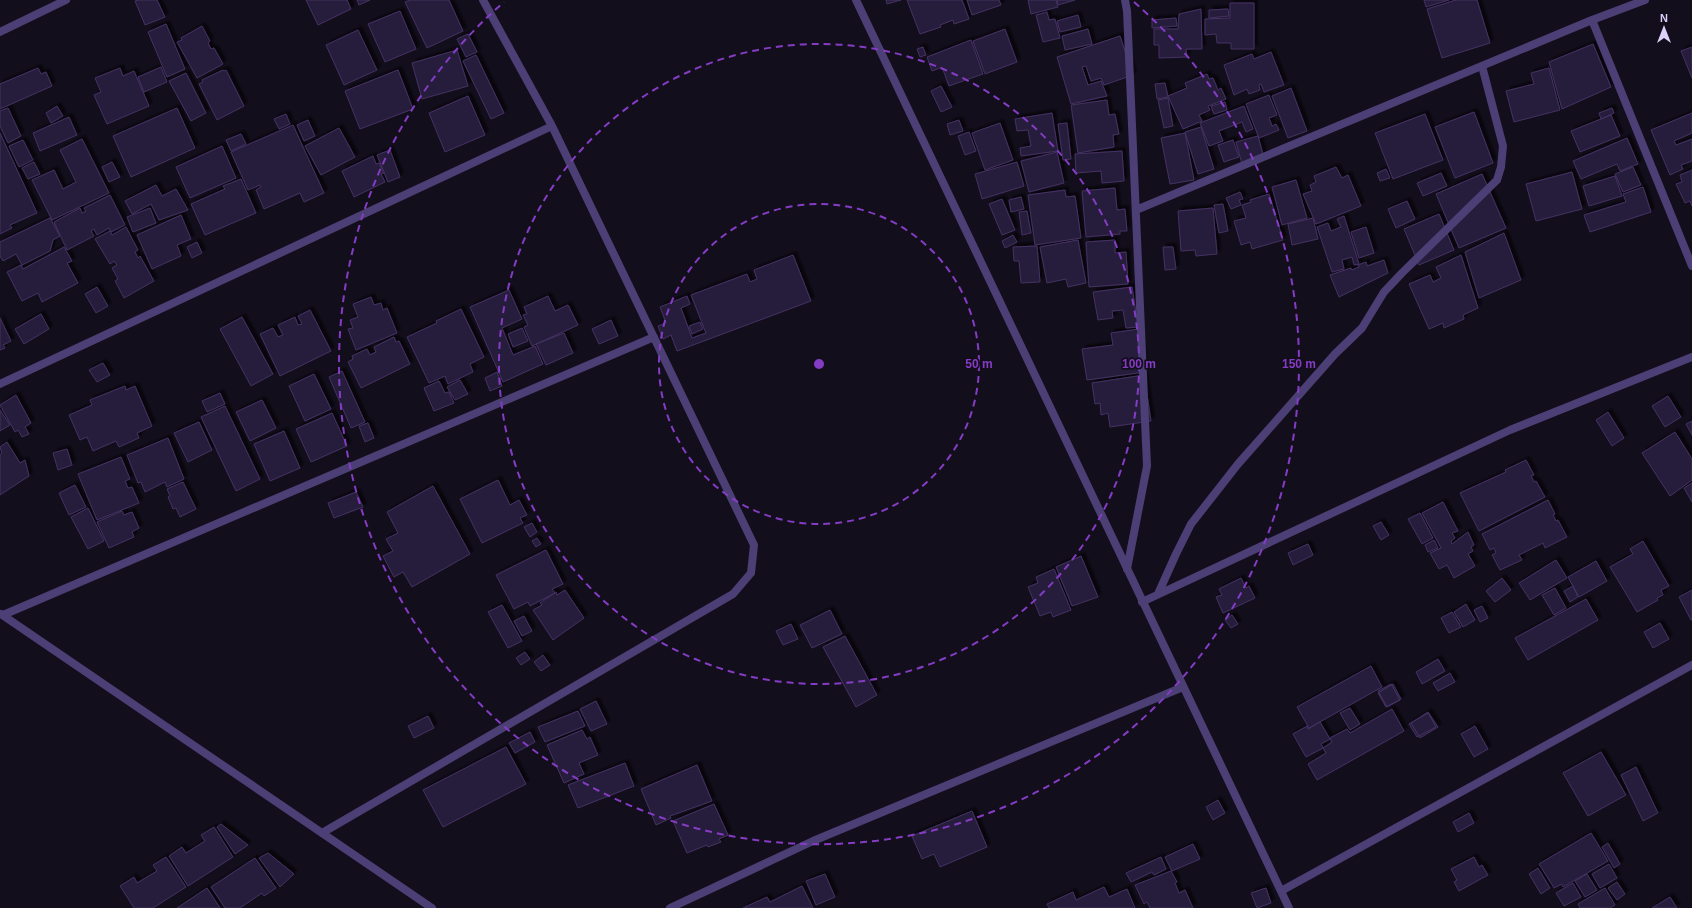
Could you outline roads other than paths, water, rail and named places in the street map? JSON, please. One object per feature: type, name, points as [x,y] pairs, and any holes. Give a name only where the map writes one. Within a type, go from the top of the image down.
[{"type":"street","points":[[0,32],[66,0]]},
{"type":"street","points":[[322,833],[733,594],[751,573],[754,545],[552,126],[483,0]]},
{"type":"street","points":[[856,0],[1126,569],[1289,908]]},
{"type":"street","points":[[1125,0],[1127,11],[1147,466],[1126,569]]},
{"type":"street","points":[[1136,210],[1592,20],[1645,0]]},
{"type":"street","points":[[1592,20],[1692,266]]},
{"type":"street","points":[[1158,594],[1191,524],[1238,464],[1335,354],[1362,328],[1384,292],[1497,180],[1501,167],[1503,146],[1482,66]]},
{"type":"street","points":[[0,384],[552,126]]},
{"type":"street","points":[[1,614],[654,337]]},
{"type":"street","points":[[1142,602],[1510,430],[1692,356]]},
{"type":"street","points":[[1,614],[432,908]]},
{"type":"street","points":[[1281,891],[1692,665]]},
{"type":"street","points":[[670,908],[813,841],[1183,687]]}]
